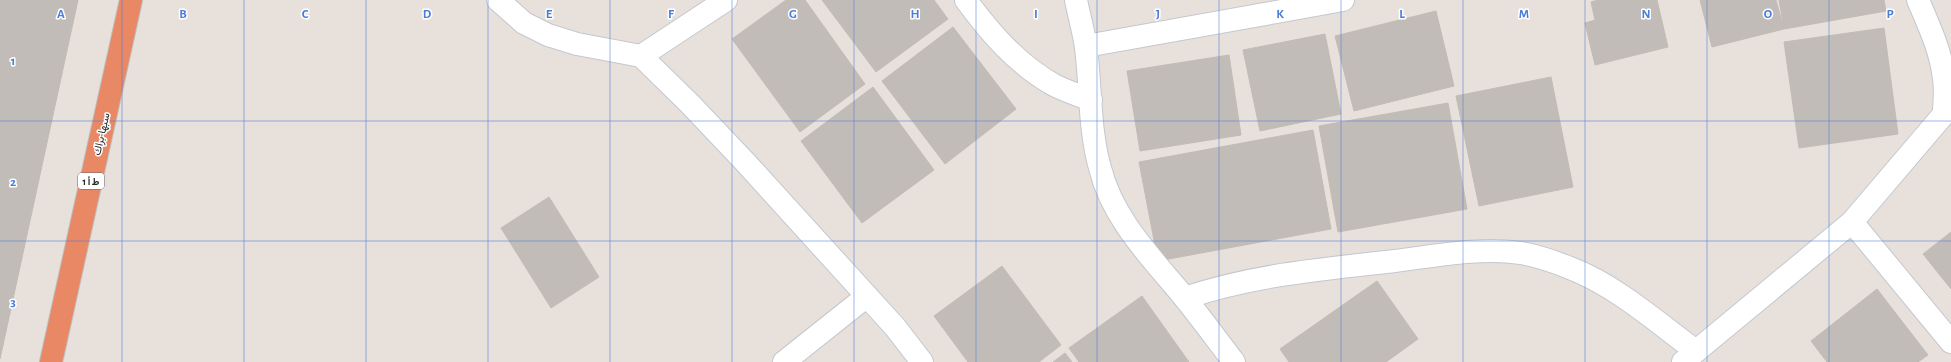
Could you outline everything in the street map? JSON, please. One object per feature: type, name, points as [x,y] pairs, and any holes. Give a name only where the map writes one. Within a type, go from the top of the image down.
[{"type":"highway","name":"سبها-براك","points":[[51,362],[131,0]]},
{"type":"street","points":[[498,0],[524,23],[548,35],[577,44],[641,56],[690,104],[867,296],[895,327],[922,362]]},
{"type":"street","points":[[641,56],[726,0]]},
{"type":"street","points":[[966,0],[992,34],[1022,63],[1055,85],[1091,100]]},
{"type":"street","points":[[1076,0],[1086,46],[1094,142],[1100,168],[1108,192],[1120,216],[1135,238],[1185,298],[1234,362]]},
{"type":"street","points":[[1086,46],[1296,4],[1343,0]]},
{"type":"street","points":[[1185,298],[1212,289],[1249,281],[1322,269],[1465,253],[1492,251],[1522,253],[1571,268],[1598,282],[1624,298],[1690,356],[1852,222],[1948,111],[1943,71],[1933,36],[1918,0]]},
{"type":"street","points":[[1852,222],[1951,342]]},
{"type":"street","points":[[784,362],[867,296]]},
{"type":"building","points":[[0,0],[78,0],[0,359]]},
{"type":"building","points":[[786,0],[805,0],[865,84],[800,132],[732,39]]},
{"type":"building","points":[[822,0],[934,0],[948,19],[876,72]]},
{"type":"building","points":[[1598,0],[1657,0],[1668,47],[1595,65],[1585,23],[1595,20],[1591,2]]},
{"type":"building","points":[[1700,0],[1776,0],[1784,29],[1712,47]]},
{"type":"building","points":[[1779,0],[1884,0],[1886,11],[1784,29]]},
{"type":"building","points":[[1436,11],[1454,86],[1354,111],[1335,36]]},
{"type":"building","points":[[953,27],[1016,109],[945,164],[882,81]]},
{"type":"building","points":[[1884,28],[1898,134],[1799,148],[1784,42]]},
{"type":"building","points":[[1325,34],[1341,114],[1260,131],[1243,50]]},
{"type":"building","points":[[1229,55],[1241,135],[1140,151],[1127,71]]},
{"type":"building","points":[[1551,77],[1573,187],[1479,206],[1456,96]]},
{"type":"building","points":[[873,87],[934,170],[862,223],[801,141]]},
{"type":"building","points":[[1448,103],[1467,209],[1338,232],[1319,126]]},
{"type":"building","points":[[1313,130],[1331,229],[1158,261],[1139,162]]},
{"type":"building","points":[[549,197],[599,277],[551,308],[501,228]]},
{"type":"building","points":[[1951,232],[1951,289],[1923,254]]},
{"type":"building","points":[[1002,266],[1061,345],[1039,362],[968,362],[934,316]]},
{"type":"building","points":[[1377,281],[1418,339],[1386,362],[1289,362],[1280,349]]},
{"type":"building","points":[[1877,289],[1928,355],[1918,362],[1827,362],[1811,341]]},
{"type":"building","points":[[1142,296],[1189,362],[1079,362],[1069,348]]},
{"type":"building","points":[[1065,353],[1072,362],[1053,362]]}]
